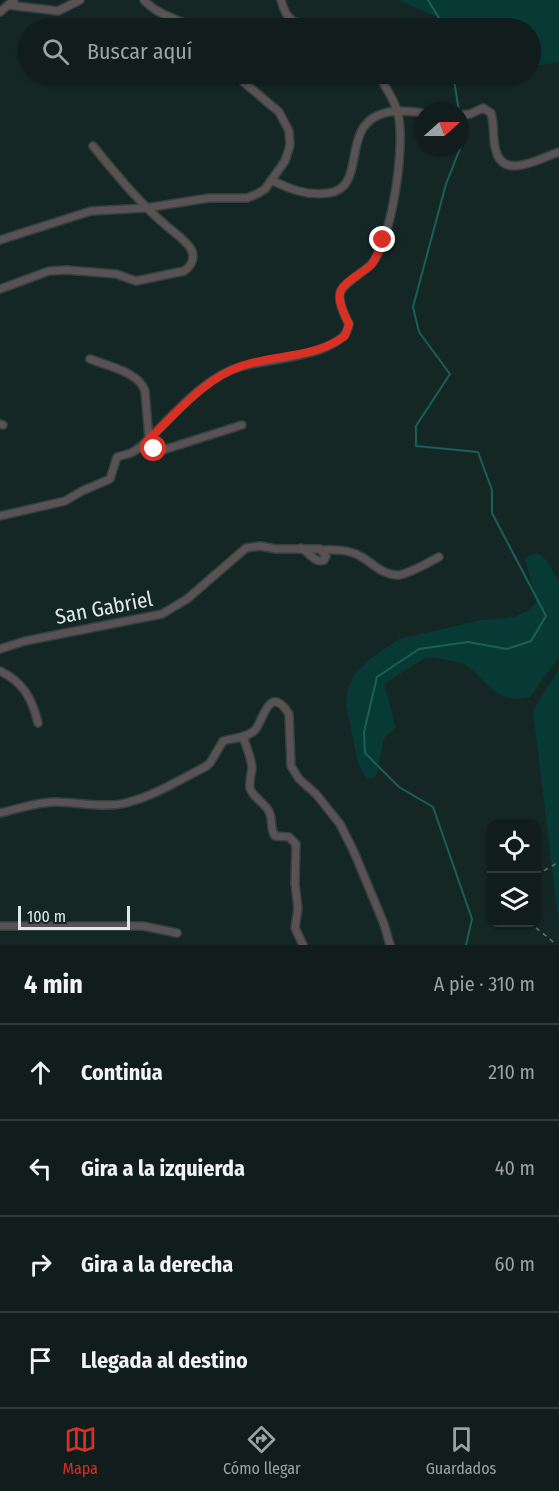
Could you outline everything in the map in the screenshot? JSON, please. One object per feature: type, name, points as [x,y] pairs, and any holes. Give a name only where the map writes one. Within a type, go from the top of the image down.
[{"type":"street","points":[[0,12],[11,3],[58,11],[80,0]]},
{"type":"street","points":[[144,0],[150,7],[172,18]]},
{"type":"street","points":[[281,0],[289,18]]},
{"type":"street","points":[[0,240],[91,211],[146,208],[187,200],[248,198],[257,194],[285,161],[290,145],[289,131],[279,112],[246,84]]},
{"type":"street","points":[[0,516],[65,501],[82,490],[110,479],[117,457],[131,453],[148,440],[201,389],[225,373],[240,366],[321,350],[345,336],[349,324],[340,293],[343,287],[375,260],[392,207],[400,148],[397,110],[383,84]]},
{"type":"street","points":[[469,114],[483,108],[491,113],[495,149],[502,161],[508,165],[526,165],[559,152]]},
{"type":"street","points":[[271,180],[306,194],[335,193],[345,186],[352,172],[358,134],[362,128],[377,115],[397,110],[415,112]]},
{"type":"street","points":[[0,289],[49,271],[67,270],[116,274],[136,281],[184,271],[189,267],[192,251],[185,242],[146,208],[93,146]]},
{"type":"street","points":[[90,359],[136,377],[143,384],[148,440],[154,449],[163,450],[242,425]]},
{"type":"street","name":"San Gabriel","points":[[0,649],[25,640],[162,614],[187,599],[246,548],[260,546],[276,549],[333,550],[359,555],[383,572],[400,575],[438,557]]},
{"type":"street","name":"San Gabriel","points":[[301,548],[315,560],[321,562],[326,556],[322,550]]},
{"type":"street","points":[[0,671],[12,677],[27,691],[38,723]]},
{"type":"street","points":[[0,813],[29,805],[52,802],[128,803],[210,763],[223,741],[255,730],[264,710],[270,704],[277,703],[289,714],[291,766],[299,779],[316,794],[340,824],[384,924],[390,945]]},
{"type":"street","points":[[243,736],[252,767],[250,789],[255,797],[268,808],[271,816],[271,831],[275,836],[289,837],[296,844],[295,884],[298,908],[295,928],[303,945]]},
{"type":"street","points":[[3,925],[143,926],[177,933]]},
{"type":"path","points":[[540,873],[559,862]]},
{"type":"path","points":[[535,927],[557,945]]},
{"type":"green space","points":[[398,0],[559,0],[559,62],[541,65],[541,18],[440,18]]},
{"type":"green space","points":[[538,553],[547,561],[559,581],[559,657],[530,697],[517,699],[506,697],[491,688],[470,668],[460,663],[432,658],[423,659],[384,684],[396,727],[384,738],[376,776],[371,779],[366,777],[358,763],[346,704],[348,688],[355,674],[370,659],[399,639],[482,620],[514,617],[529,610],[536,603],[536,598],[525,560],[528,556]]},
{"type":"green space","points":[[559,669],[559,925],[533,710]]},
{"type":"waterway","points":[[428,0],[439,18]]},
{"type":"waterway","points":[[455,84],[458,102]]},
{"type":"waterway","points":[[457,156],[446,184],[413,307],[419,332],[450,374],[416,426],[416,446],[478,452],[492,490],[492,513],[546,616],[531,641],[507,649],[468,642],[419,649],[377,677],[364,732],[365,753],[399,787],[433,807],[472,919],[466,945]]},
{"type":"route","points":[[154,449],[148,440],[201,389],[225,373],[240,366],[321,350],[345,336],[349,324],[340,293],[343,287],[375,260],[383,240]]}]
